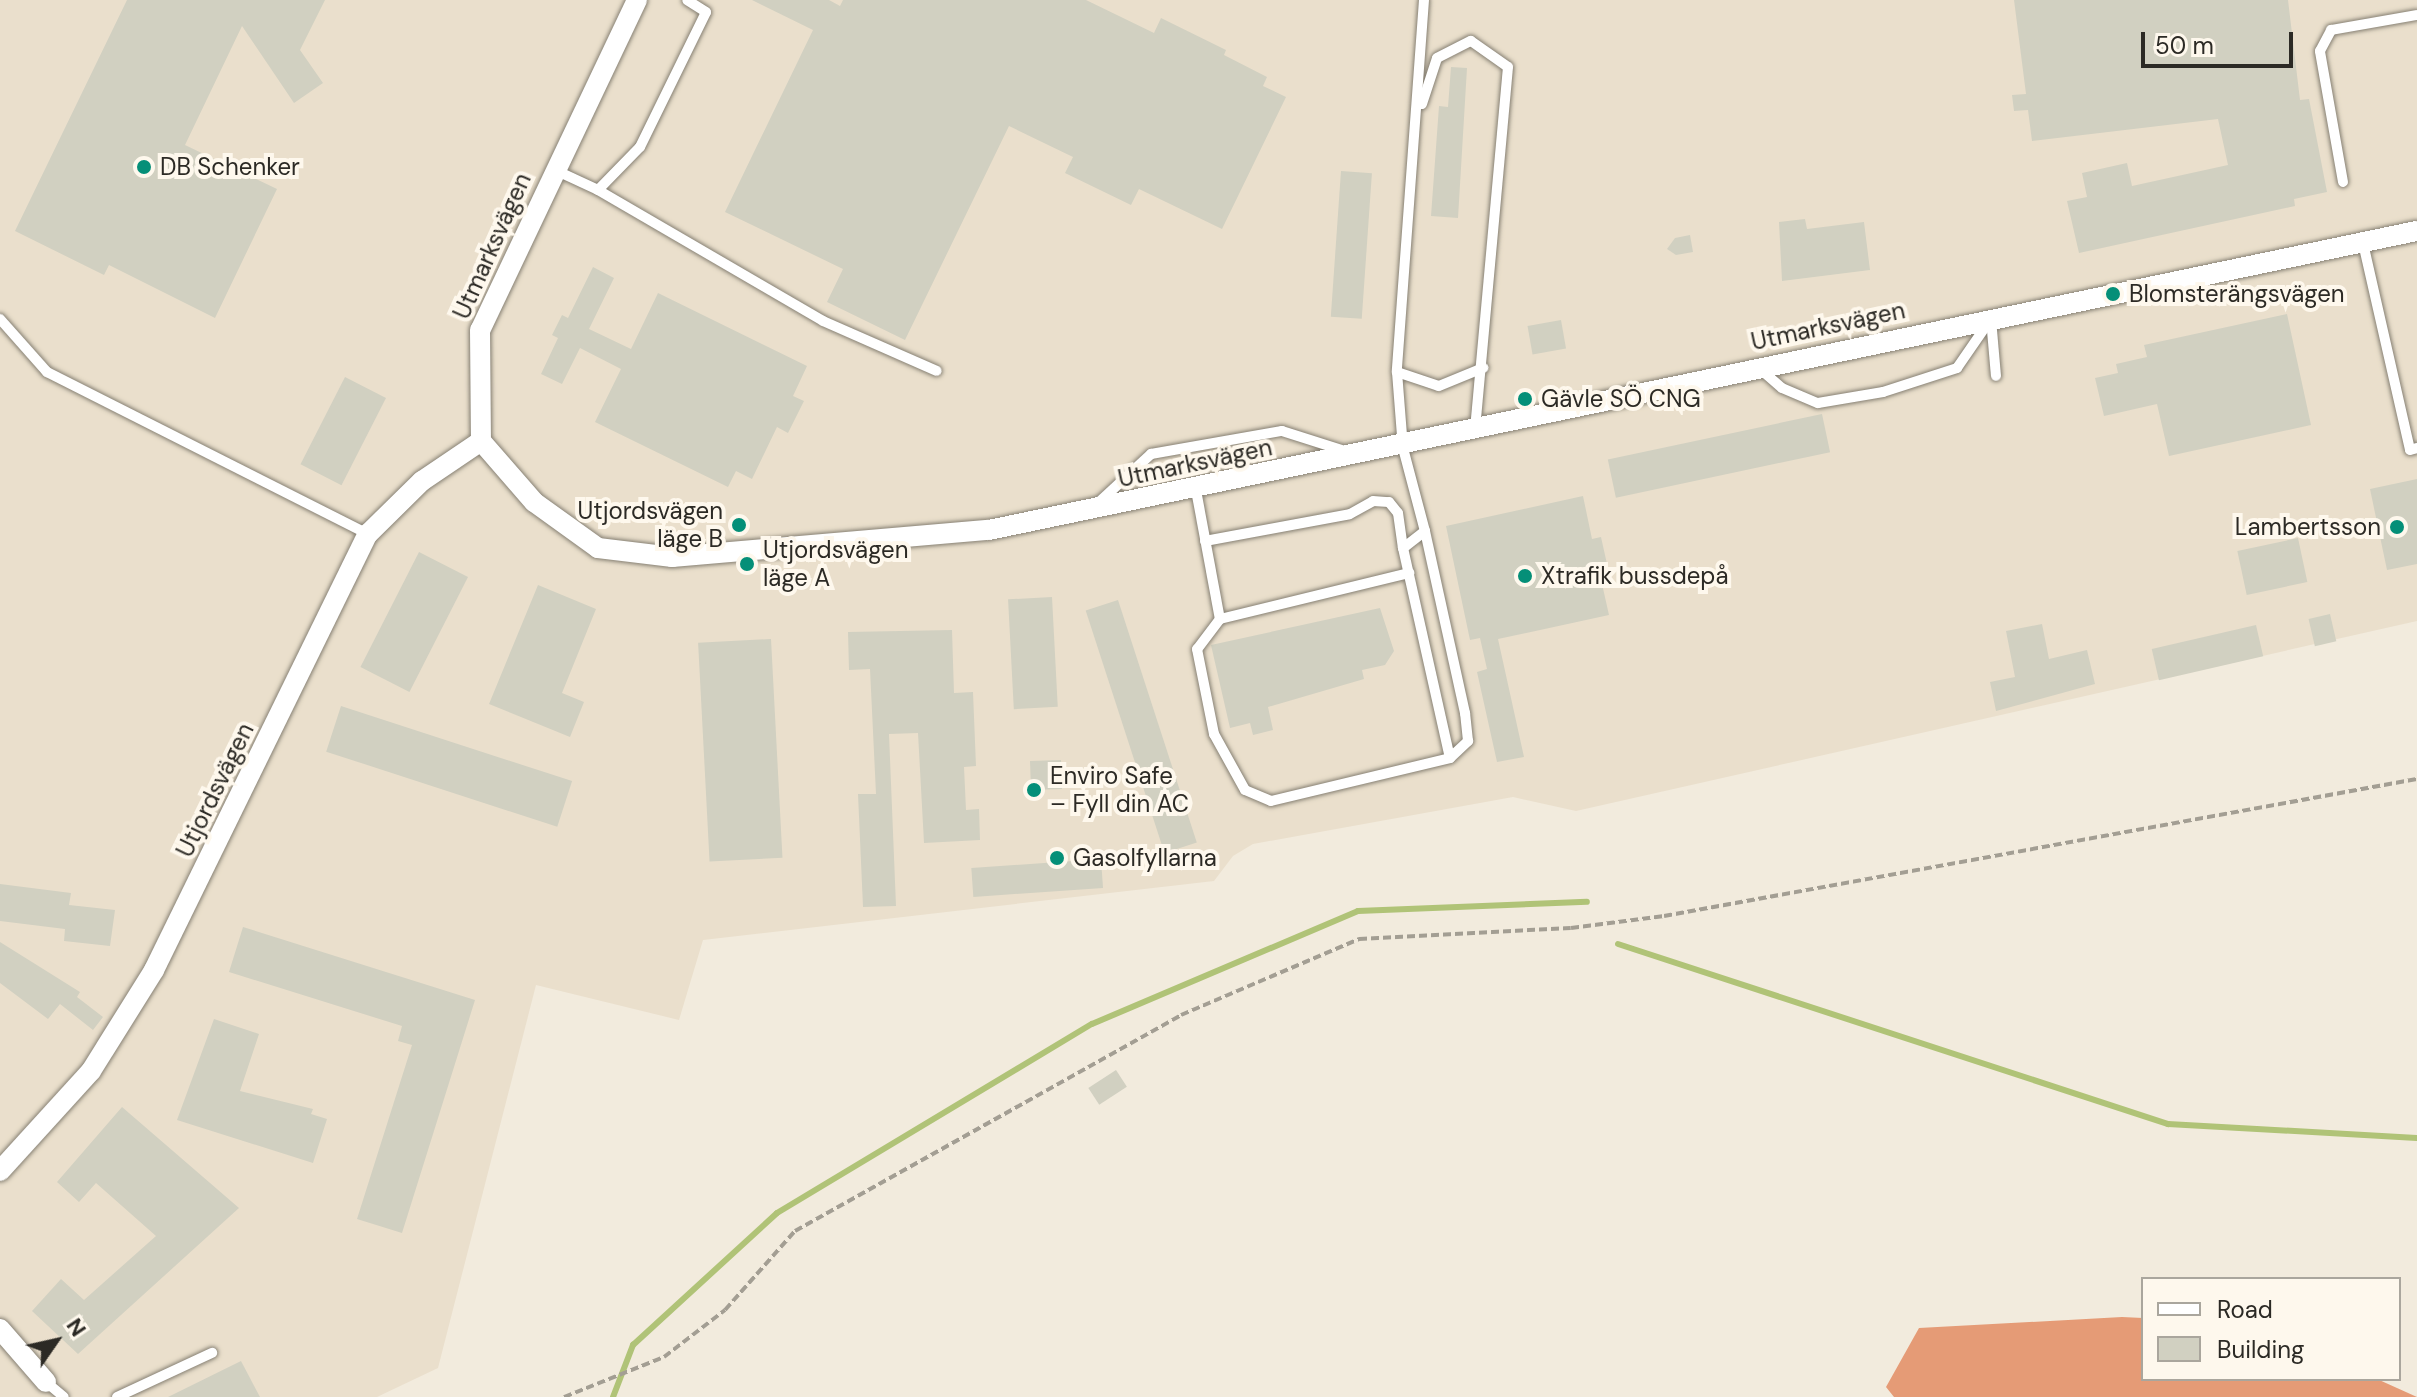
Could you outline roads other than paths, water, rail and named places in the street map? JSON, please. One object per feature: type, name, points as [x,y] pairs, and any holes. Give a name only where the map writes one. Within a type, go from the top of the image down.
[{"type":"street","name":"Utmarksvägen","points":[[637,0],[480,330],[481,441],[534,502],[598,548],[657,555],[989,530],[1403,448],[1757,367],[2417,231]]},
{"type":"street","name":"Utjordsvägen","points":[[0,1171],[91,1071],[154,970],[368,534],[422,481],[481,441]]},
{"type":"street","points":[[0,1329],[46,1382]]},
{"type":"lane","points":[[598,190],[640,147],[706,12],[687,0]]},
{"type":"lane","points":[[1409,573],[1220,619],[1197,649],[1214,734],[1245,790],[1271,801],[1450,758],[1468,741],[1465,713],[1425,531],[1403,448],[1397,372],[1424,0]]},
{"type":"lane","points":[[2343,182],[2320,51],[2331,30],[2417,15]]},
{"type":"lane","points":[[1417,118],[1437,58],[1471,41],[1508,67],[1483,368],[1474,432]]},
{"type":"lane","points":[[555,170],[598,190],[823,321],[937,371]]},
{"type":"lane","points":[[2363,243],[2410,450],[2417,448]]},
{"type":"lane","points":[[0,319],[47,372],[368,534]]},
{"type":"lane","points":[[1757,367],[1782,388],[1818,403],[1883,392],[1957,368],[1991,319]]},
{"type":"lane","points":[[1991,319],[1996,376]]},
{"type":"lane","points":[[1397,372],[1439,386],[1483,368]]},
{"type":"lane","points":[[1091,510],[1151,454],[1282,431],[1358,455]]},
{"type":"lane","points":[[1196,490],[1220,619]]},
{"type":"lane","points":[[1205,541],[1350,514],[1373,501],[1389,502],[1398,513],[1450,758]]},
{"type":"lane","points":[[1403,548],[1425,531]]},
{"type":"lane","points":[[117,1397],[212,1353]]},
{"type":"lane","points":[[46,1382],[64,1397]]},
{"type":"waterway","points":[[613,1397],[633,1345],[777,1213],[1092,1024],[1358,911],[1587,902]]},
{"type":"waterway","points":[[1618,944],[2168,1124],[2417,1138]]},
{"type":"place","name":"DB Schenker","points":[[144,167]]},
{"type":"place","name":"Blomsterängsvägen","points":[[2113,294]]},
{"type":"place","name":"Gävle SÖ CNG","points":[[1525,399]]},
{"type":"place","name":"Utjordsvägen läge B","points":[[739,525]]},
{"type":"place","name":"Lambertsson","points":[[2397,527]]},
{"type":"place","name":"Utjordsvägen läge A","points":[[747,564]]},
{"type":"place","name":"Xtrafik bussdepå","points":[[1525,576]]},
{"type":"place","name":"Enviro Safe – Fyll din AC","points":[[1034,790]]},
{"type":"place","name":"Gasolfyllarna","points":[[1057,858]]}]
